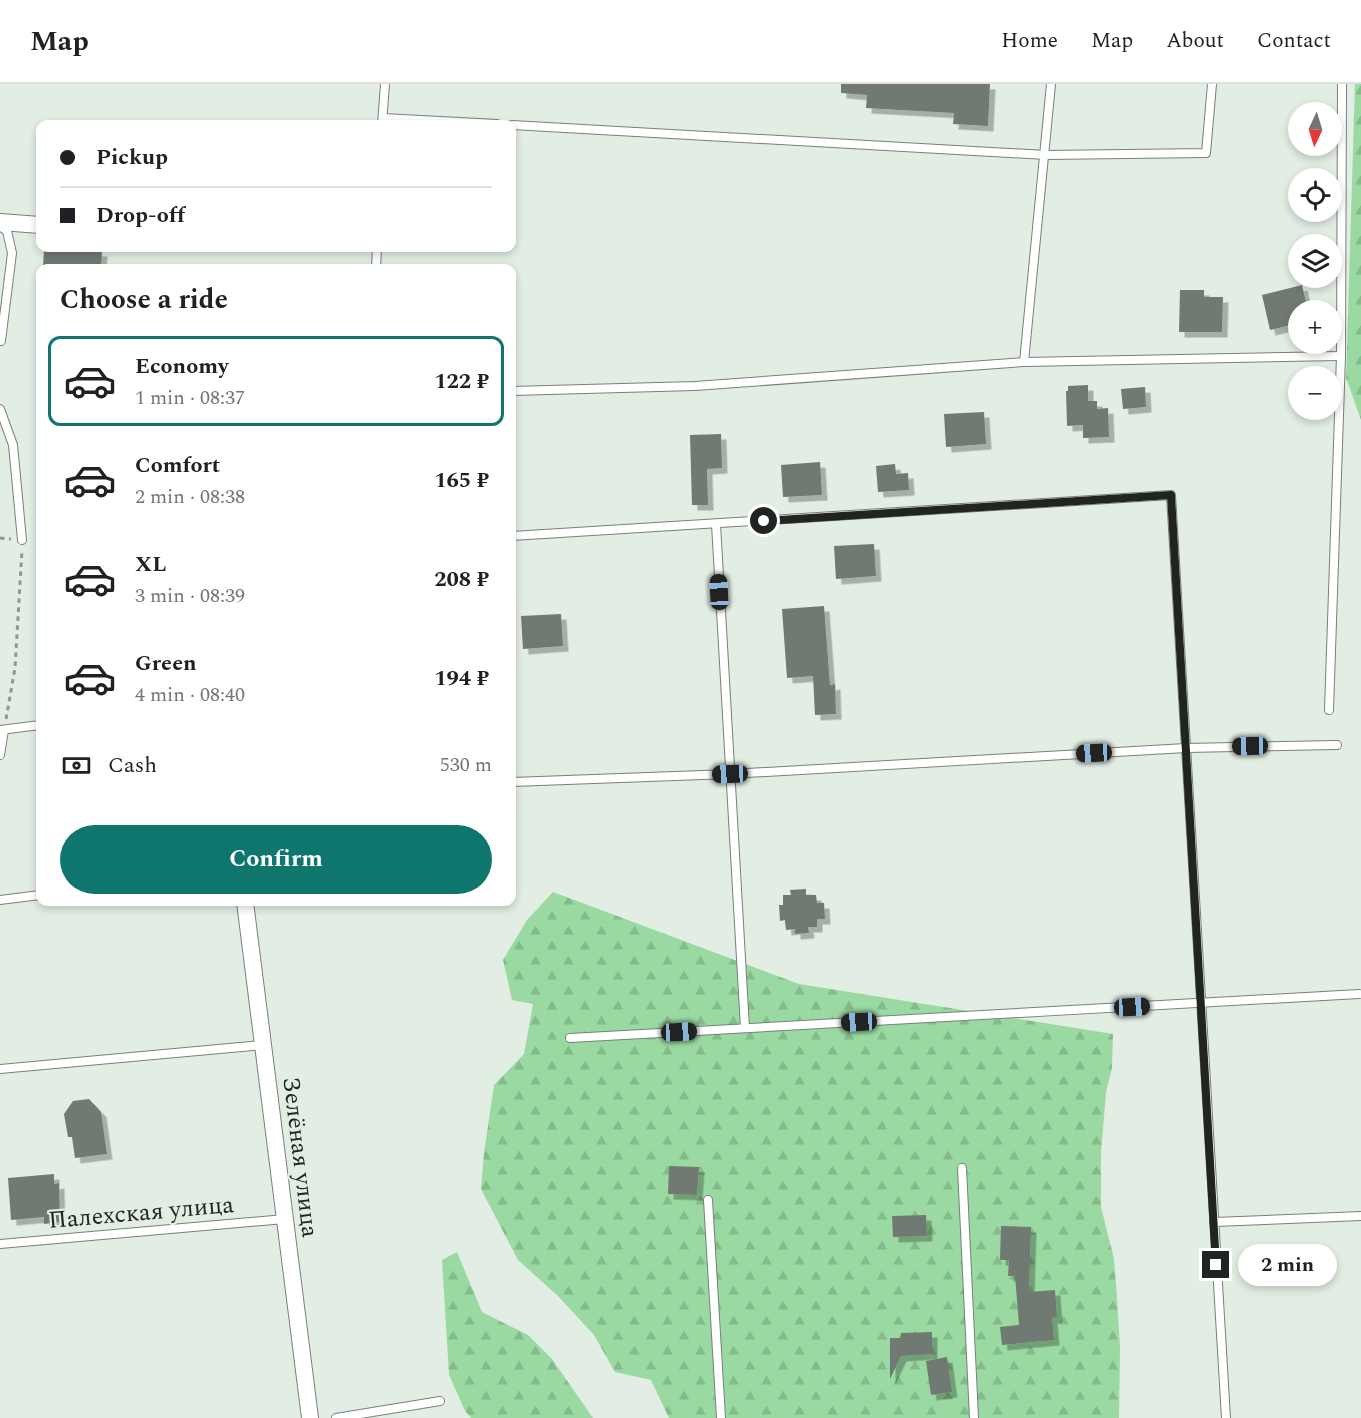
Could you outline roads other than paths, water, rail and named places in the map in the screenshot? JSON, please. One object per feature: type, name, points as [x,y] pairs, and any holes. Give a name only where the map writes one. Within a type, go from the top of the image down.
[{"type":"street","points":[[0,224],[36,225]]},
{"type":"street","name":"Зелёная улица","points":[[246,906],[310,1418]]},
{"type":"lane","points":[[383,120],[385,84]]},
{"type":"lane","points":[[1024,362],[1052,84]]},
{"type":"lane","points":[[516,125],[1046,155],[1206,153],[1212,84]]},
{"type":"lane","points":[[1329,710],[1341,356],[1342,84]]},
{"type":"lane","points":[[0,224],[7,231],[12,253],[0,350]]},
{"type":"lane","points":[[516,391],[695,386],[1024,362],[1341,356]]},
{"type":"lane","points":[[0,409],[13,445],[22,540]]},
{"type":"lane","points":[[516,536],[1171,495],[1226,1418]]},
{"type":"lane","points":[[716,524],[745,1029]]},
{"type":"lane","points":[[0,755],[2,730],[36,726]]},
{"type":"lane","points":[[516,782],[730,774],[1185,748],[1336,745]]},
{"type":"lane","points":[[0,900],[36,896]]},
{"type":"lane","points":[[570,1038],[1359,994]]},
{"type":"lane","points":[[0,1069],[263,1045]]},
{"type":"lane","points":[[962,1168],[974,1418]]},
{"type":"lane","points":[[708,1200],[721,1418]]},
{"type":"lane","points":[[1214,1222],[1361,1216]]},
{"type":"lane","name":"Палехская улица","points":[[0,1244],[285,1220]]},
{"type":"lane","points":[[336,1418],[440,1401]]}]
